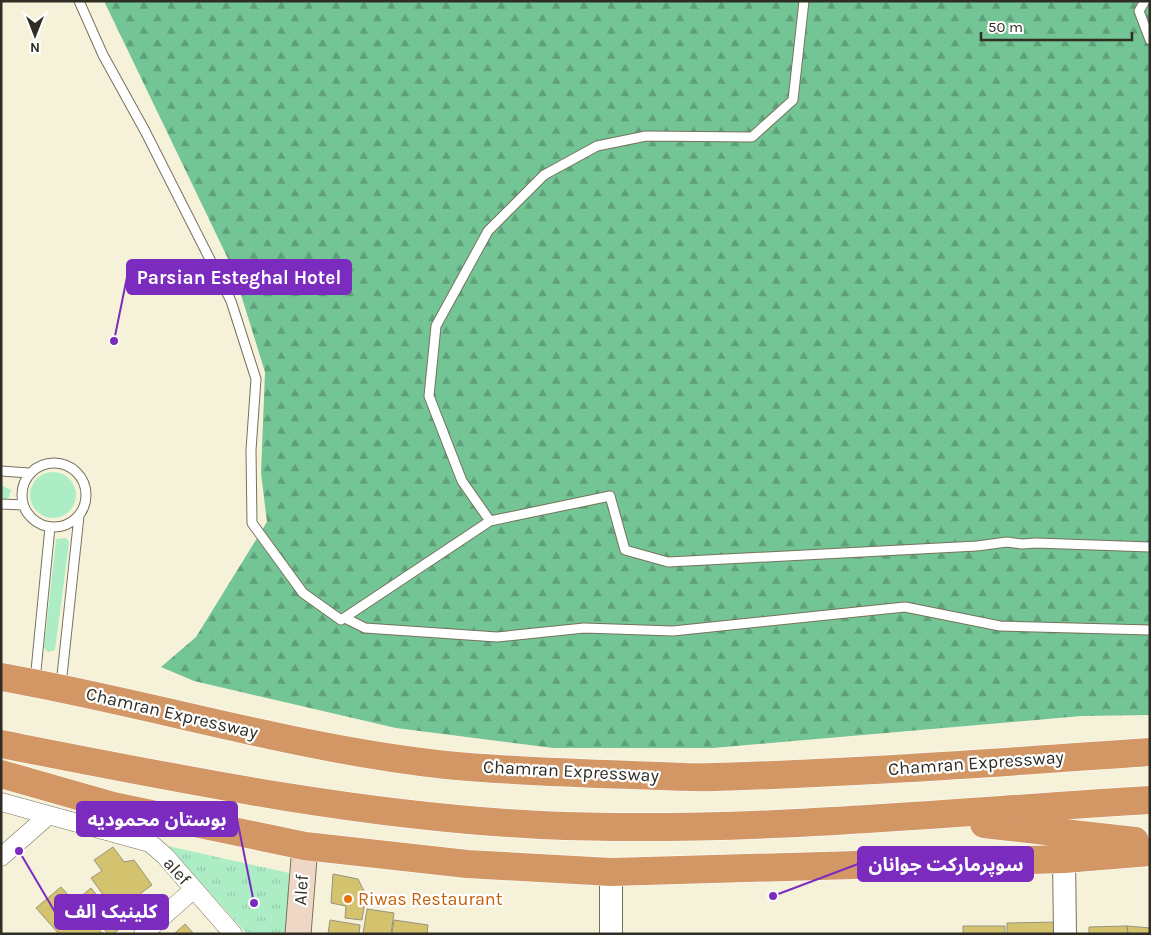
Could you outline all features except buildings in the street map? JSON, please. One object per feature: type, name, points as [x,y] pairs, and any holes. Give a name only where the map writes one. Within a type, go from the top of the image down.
[{"type":"highway","name":"Chamran Expressway","points":[[1,677],[48,685],[236,729],[371,755],[446,765],[558,773],[711,777],[939,767],[1150,752]]},
{"type":"highway","points":[[1,744],[260,792],[407,814],[541,825],[697,827],[920,816],[1150,800]]},
{"type":"highway","points":[[1,774],[114,806],[305,846],[467,864],[611,872],[1064,859],[1150,852]]},
{"type":"highway","points":[[920,816],[1150,843]]},
{"type":"main road","name":"Alef","points":[[298,934],[305,846]]},
{"type":"street","name":"alef","points":[[1,802],[150,843],[165,856],[233,934]]},
{"type":"street","points":[[1,857],[49,815]]},
{"type":"street","points":[[1064,859],[1065,934]]},
{"type":"street","points":[[611,872],[611,934]]},
{"type":"street","points":[[143,934],[194,889]]},
{"type":"lane","points":[[79,1],[103,55],[145,131],[231,301],[256,379],[251,450],[252,523],[303,593],[341,620],[490,521],[610,496],[625,550],[668,562],[977,546],[1007,542],[1150,547]]},
{"type":"lane","points":[[490,521],[462,481],[430,396],[436,326],[488,231],[544,175],[597,146],[646,136],[752,137],[793,100],[804,1]]},
{"type":"lane","points":[[1145,1],[1139,11],[1150,40]]},
{"type":"lane","points":[[49,462],[60,463],[75,470],[85,484],[87,495],[85,506],[79,516],[71,523],[61,527],[41,525],[33,520],[23,505],[21,494],[24,483],[30,473],[38,466],[49,462]]},
{"type":"lane","points":[[1,471],[30,473]]},
{"type":"lane","points":[[1,504],[23,505]]},
{"type":"lane","points":[[48,685],[79,516]]},
{"type":"lane","points":[[48,685],[50,527]]},
{"type":"lane","points":[[345,618],[365,628],[497,637],[584,628],[673,631],[905,607],[1000,626],[1150,630]]},
{"type":"green space","points":[[104,1],[1150,1],[1150,715],[1081,716],[713,748],[553,748],[396,728],[194,681],[161,667],[196,637],[267,522],[261,473],[265,372],[233,269]]},
{"type":"green space","points":[[53,472],[66,476],[72,482],[76,495],[72,508],[66,514],[53,518],[40,514],[34,508],[30,495],[34,482],[40,476]]},
{"type":"green space","points":[[1,485],[11,490],[9,497],[4,501],[1,500]]},
{"type":"green space","points":[[65,538],[69,541],[55,650],[48,652],[44,648],[56,539]]},
{"type":"green space","points":[[168,846],[289,873],[288,934],[247,934]]},
{"type":"place","name":"Parsian Esteghal Hotel","points":[[114,341]]},
{"type":"place","name":"کلینیک الف","points":[[19,851]]},
{"type":"place","name":"سوپرمارکت جوانان","points":[[773,896]]},
{"type":"place","name":"Riwas Restaurant","points":[[348,899]]},
{"type":"place","name":"بوستان محمودیه","points":[[254,903]]}]
